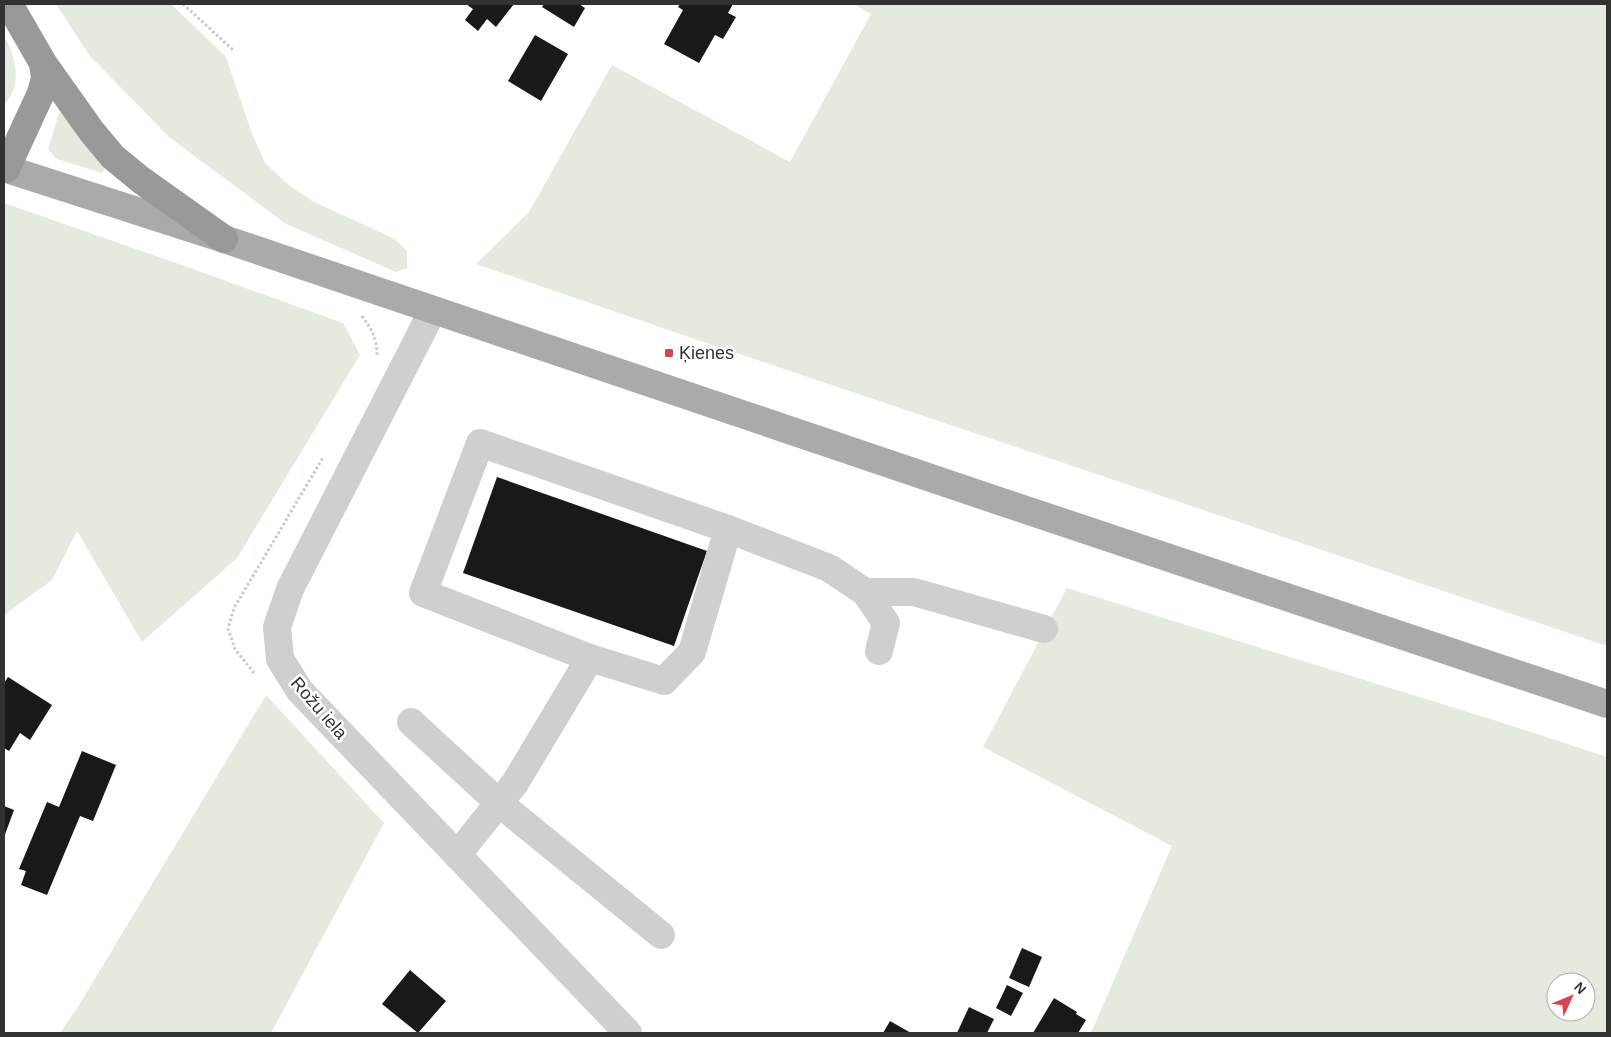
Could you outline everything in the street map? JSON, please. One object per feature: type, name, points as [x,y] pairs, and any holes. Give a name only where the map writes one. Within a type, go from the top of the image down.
[{"type":"highway","points":[[9,4],[44,63],[92,132],[113,157],[141,180],[224,239]]},
{"type":"highway","points":[[5,169],[41,94],[45,78],[44,63]]},
{"type":"main road","points":[[5,169],[224,239],[1005,504],[1607,704]]},
{"type":"street","name":"Rožu iela","points":[[433,310],[290,589],[277,627],[280,659],[300,691],[628,1033]]},
{"type":"street","points":[[728,528],[692,652],[664,681],[590,658],[423,593],[480,443],[728,528],[829,568],[865,592],[886,623],[879,651]]},
{"type":"street","points":[[865,592],[914,592],[1044,629]]},
{"type":"street","points":[[457,855],[515,783],[590,658]]},
{"type":"street","points":[[410,722],[499,803],[661,935]]},
{"type":"path","points":[[183,4],[233,50]]},
{"type":"shaded area","points":[[56,4],[171,4],[226,57],[251,131],[265,163],[290,186],[312,201],[395,239],[407,251],[407,268],[396,272],[286,224],[169,137],[89,55]]},
{"type":"shaded area","points":[[854,4],[1607,4],[1607,646],[476,264],[529,212],[612,65],[790,162],[871,14]]},
{"type":"shaded area","points":[[4,36],[13,56],[16,77],[13,91],[4,105]]},
{"type":"shaded area","points":[[59,113],[64,113],[80,140],[105,169],[102,173],[57,159],[48,149]]},
{"type":"shaded area","points":[[4,203],[343,323],[360,355],[237,558],[142,642],[77,531],[52,580],[4,615]]},
{"type":"shaded area","points":[[1067,588],[1497,721],[1607,757],[1607,1033],[1091,1033],[1172,846],[983,747]]},
{"type":"shaded area","points":[[266,695],[384,823],[271,1033],[60,1033],[79,1005]]},
{"type":"building","points":[[466,4],[514,4],[496,27],[487,19],[478,31],[465,20],[473,9]]},
{"type":"building","points":[[544,4],[579,4],[585,8],[574,27],[542,7]]},
{"type":"building","points":[[680,4],[733,4],[728,13],[736,17],[723,39],[715,35],[699,63],[664,44],[683,10],[678,7]]},
{"type":"building","points":[[535,35],[568,54],[541,101],[508,81]]},
{"type":"building","points":[[497,477],[707,551],[674,646],[463,573]]},
{"type":"building","points":[[8,677],[52,705],[30,740],[20,733],[9,751],[4,748],[4,683]]},
{"type":"building","points":[[82,751],[116,765],[93,821],[80,816],[47,895],[21,885],[26,871],[19,869],[47,802],[59,807]]},
{"type":"building","points":[[4,806],[14,810],[4,837]]},
{"type":"building","points":[[1022,948],[1042,957],[1029,987],[1009,978]]},
{"type":"building","points":[[410,970],[446,1001],[418,1033],[382,1004]]},
{"type":"building","points":[[1007,985],[1023,993],[1011,1016],[996,1008]]},
{"type":"building","points":[[1054,998],[1086,1020],[1078,1033],[1033,1033]]},
{"type":"building","points":[[969,1007],[994,1019],[987,1033],[957,1033]]},
{"type":"building","points":[[890,1021],[911,1033],[883,1033]]},
{"type":"place","name":"Ķienes","points":[[669,353]]}]
